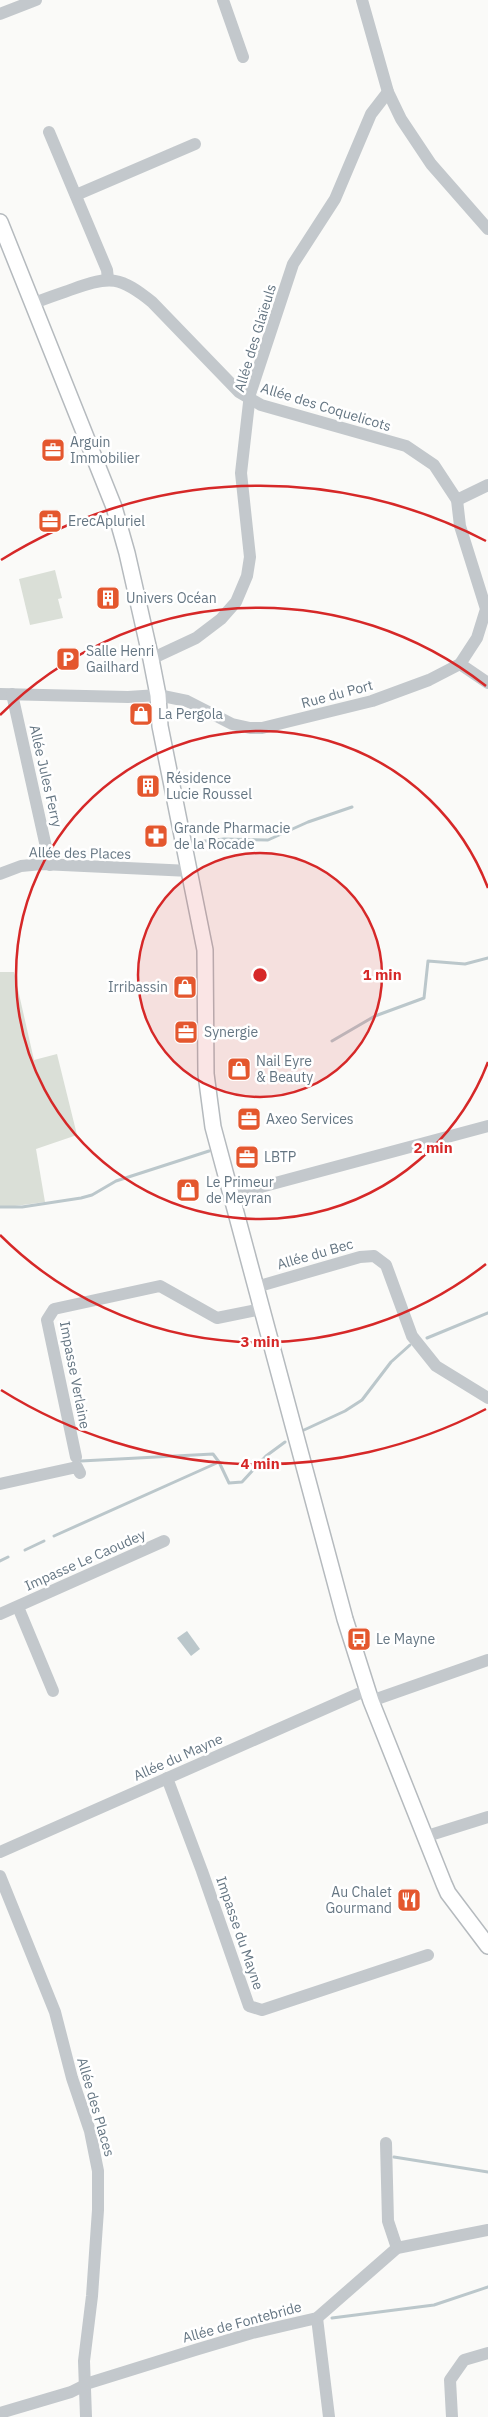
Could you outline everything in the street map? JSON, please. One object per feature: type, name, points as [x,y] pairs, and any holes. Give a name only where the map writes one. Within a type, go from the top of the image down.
[{"type":"main road","points":[[0,222],[114,507],[127,553],[151,659],[158,695],[160,726],[205,950],[208,1096],[216,1141],[345,1619],[369,1696],[448,1893],[488,1946]]},
{"type":"street","points":[[0,14],[36,0]]},
{"type":"street","points":[[223,0],[243,57]]},
{"type":"street","points":[[362,0],[388,92],[401,119],[431,164],[488,229]]},
{"type":"street","name":"Allée des Glaïeuls","points":[[151,659],[196,638],[221,619],[236,602],[247,576],[250,556],[241,474],[251,401],[250,394],[294,264],[334,199],[371,114],[388,92]]},
{"type":"street","points":[[32,304],[95,281],[108,279],[107,270],[49,132]]},
{"type":"street","points":[[76,195],[195,144]]},
{"type":"street","name":"Allée des Coquelicots","points":[[108,279],[129,286],[152,302],[239,392],[251,401],[406,446],[434,464],[457,500]]},
{"type":"street","points":[[487,608],[460,526],[457,500],[488,485]]},
{"type":"street","name":"Rue du Port","points":[[6,694],[128,697],[158,695],[187,701],[232,724],[250,728],[262,728],[372,701],[429,680],[460,664],[477,638],[487,608]]},
{"type":"street","points":[[460,664],[488,682]]},
{"type":"street","name":"Allée Jules Ferry","points":[[6,694],[50,865]]},
{"type":"street","name":"Allée des Places","points":[[0,874],[21,866],[50,865],[190,871]]},
{"type":"street","points":[[231,1195],[488,1126]]},
{"type":"street","name":"Allée du Bec","points":[[256,1286],[360,1256],[374,1256],[386,1265],[412,1336],[436,1366],[488,1398]]},
{"type":"street","name":"Impasse Verlaine","points":[[76,1457],[47,1320],[54,1309],[160,1286],[217,1318],[262,1309]]},
{"type":"street","points":[[0,1484],[77,1467],[80,1472]]},
{"type":"street","name":"Impasse Le Caoudey","points":[[0,1614],[164,1541]]},
{"type":"street","name":"Impasse Le Caoudey","points":[[18,1607],[53,1691]]},
{"type":"street","name":"Allée du Mayne","points":[[0,1852],[167,1778],[369,1696],[488,1660]]},
{"type":"street","name":"Impasse du Mayne","points":[[167,1778],[249,2006],[262,2010],[428,1955]]},
{"type":"street","points":[[424,1837],[488,1817]]},
{"type":"street","name":"Allée des Places","points":[[0,1876],[56,2012],[72,2078],[90,2131],[98,2171],[98,2210],[84,2361],[86,2417]]},
{"type":"street","points":[[387,2153],[388,2220],[397,2248]]},
{"type":"street","points":[[317,2318],[397,2248],[488,2230]]},
{"type":"street","name":"Allée de Fontebride","points":[[0,2414],[252,2333],[317,2318],[329,2417]]},
{"type":"street","points":[[452,2417],[450,2380],[464,2360],[488,2353]]},
{"type":"shaded area","points":[[55,570],[62,598],[58,599],[63,618],[30,625],[19,579]]},
{"type":"shaded area","points":[[0,972],[14,972],[34,1060],[57,1054],[77,1135],[36,1149],[45,1202],[0,1208]]},
{"type":"shaded area","points":[[187,1631],[200,1649],[191,1656],[177,1638]]},
{"type":"waterway","points":[[196,842],[224,839],[268,840],[308,822],[352,807]]},
{"type":"waterway","points":[[332,1041],[375,1016],[424,998],[428,961],[465,964],[488,958]]},
{"type":"waterway","points":[[0,1207],[22,1207],[81,1198],[92,1195],[116,1181],[209,1151]]},
{"type":"waterway","points":[[427,1338],[488,1313]]},
{"type":"waterway","points":[[304,1430],[345,1411],[362,1400],[391,1362],[410,1345]]},
{"type":"waterway","points":[[81,1461],[213,1454],[229,1483],[242,1482],[266,1456],[285,1442]]},
{"type":"waterway","points":[[54,1536],[219,1462]]},
{"type":"waterway","points":[[25,1550],[44,1541]]},
{"type":"waterway","points":[[0,1561],[8,1557]]},
{"type":"waterway","points":[[394,2157],[488,2172]]},
{"type":"waterway","points":[[332,2318],[434,2305],[488,2287]]},
{"type":"place","name":"Arguin Immobilier","points":[[53,450]]},
{"type":"place","name":"ErecApluriel","points":[[50,521]]},
{"type":"place","name":"Univers Océan","points":[[108,598]]},
{"type":"place","name":"Salle Henri Gailhard","points":[[68,659]]},
{"type":"place","name":"La Pergola","points":[[141,714]]},
{"type":"place","name":"Résidence Lucie Roussel","points":[[148,786]]},
{"type":"place","name":"Grande Pharmacie de la Rocade","points":[[156,836]]},
{"type":"place","name":"Irribassin","points":[[185,987]]},
{"type":"place","name":"Synergie","points":[[186,1032]]},
{"type":"place","name":"Nail Eyre & Beauty","points":[[239,1069]]},
{"type":"place","name":"Axeo Services","points":[[249,1119]]},
{"type":"place","name":"LBTP","points":[[247,1157]]},
{"type":"place","name":"Le Primeur de Meyran","points":[[188,1190]]},
{"type":"place","name":"Le Mayne","points":[[359,1639]]},
{"type":"place","name":"Au Chalet Gourmand","points":[[409,1900]]}]
